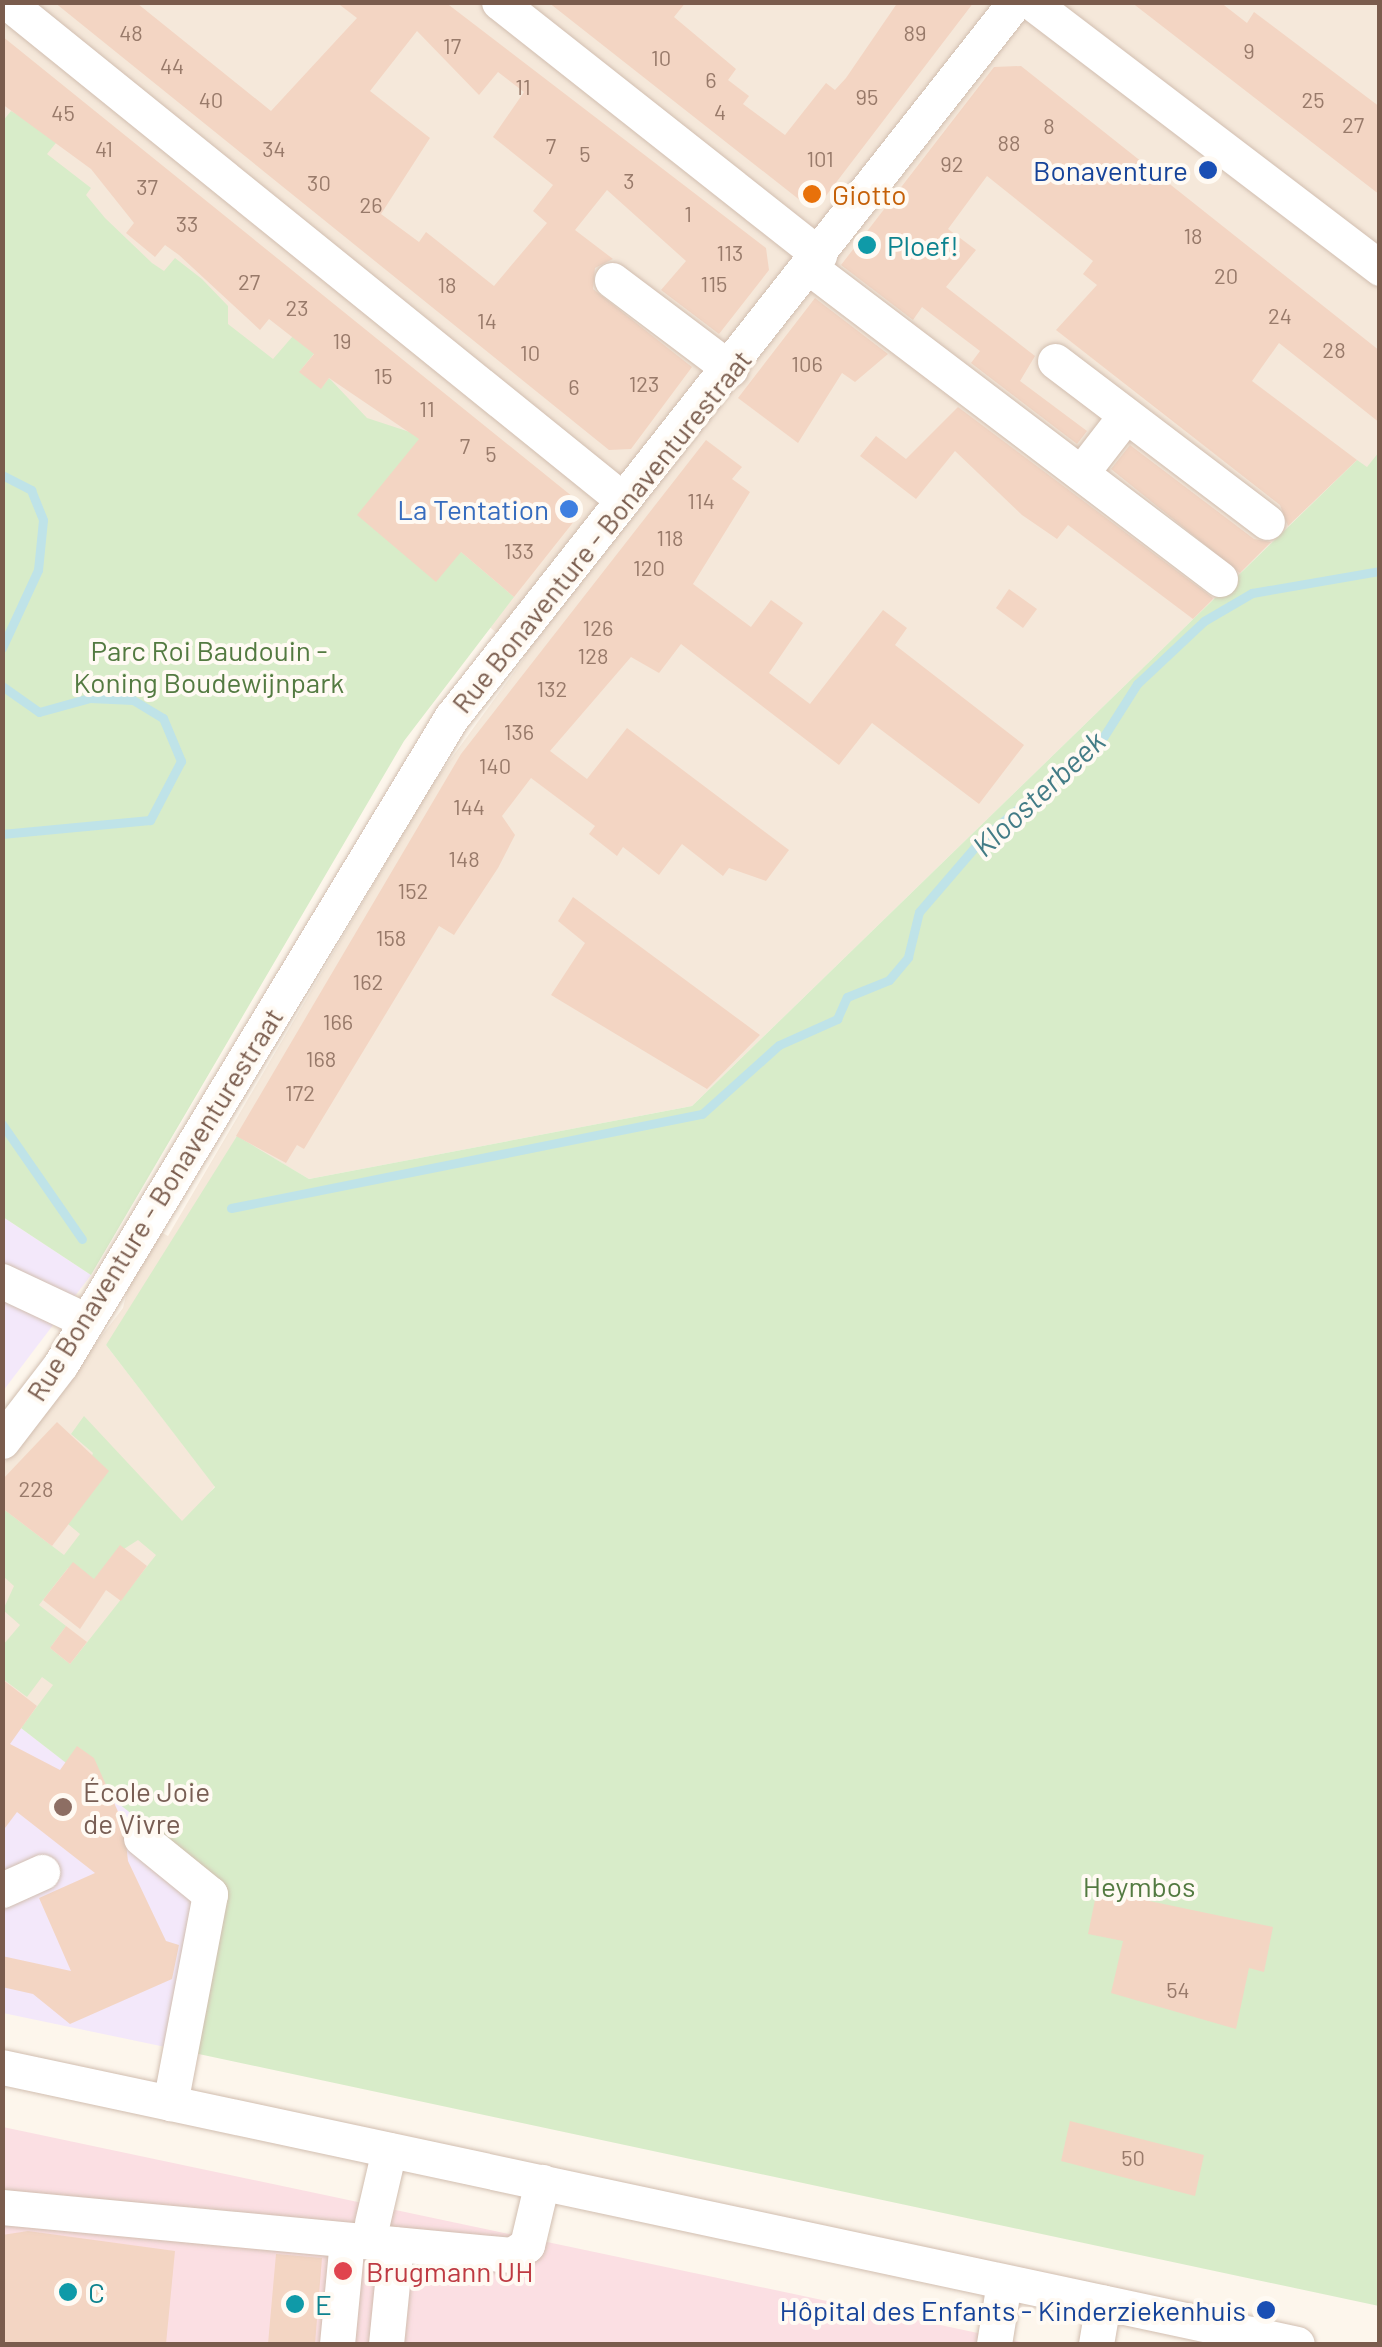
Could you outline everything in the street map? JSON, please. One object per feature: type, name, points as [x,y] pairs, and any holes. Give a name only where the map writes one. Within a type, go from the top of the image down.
[{"type":"street","points":[[7,2],[623,500]]},
{"type":"street","points":[[499,2],[814,261],[1220,579]]},
{"type":"street","name":"Rue Bonaventure - Bonaventurestraat","points":[[2,1441],[87,1321],[443,730],[730,370],[1015,2]]},
{"type":"street","points":[[1031,2],[1380,268]]},
{"type":"street","points":[[612,280],[730,370]]},
{"type":"street","points":[[1056,361],[1267,522]]},
{"type":"street","points":[[1081,473],[1126,415]]},
{"type":"street","points":[[2,1281],[87,1321]]},
{"type":"street","points":[[141,1838],[210,1894],[170,2103]]},
{"type":"street","points":[[2,1890],[42,1872]]},
{"type":"street","points":[[2,2067],[1297,2344]]},
{"type":"street","points":[[336,2344],[372,2236],[389,2150]]},
{"type":"street","points":[[2,2207],[372,2236],[518,2254],[542,2182]]},
{"type":"street","points":[[372,2236],[386,2344]]},
{"type":"street","points":[[994,2344],[1004,2282]]},
{"type":"street","points":[[1096,2344],[1102,2303]]},
{"type":"shaded area","points":[[3,3],[1379,3],[1380,452],[1367,468],[1356,461],[692,1106],[309,1179],[273,1158],[106,1345],[215,1486],[21,1728],[3,1714],[2,1466],[123,1308],[130,1279],[159,1231],[168,1236],[429,789],[525,657],[3,214]]},
{"type":"shaded area","points":[[3,1217],[91,1275],[3,1391]]},
{"type":"shaded area","name":"École Joie de Vivre","points":[[3,1714],[227,1887],[194,2053],[3,2013]]},
{"type":"shaded area","name":"Brugmann UH","points":[[3,2127],[1030,2344],[3,2344]]},
{"type":"green space","name":"Parc Roi Baudouin - Koning Boudewijnpark","points":[[11,111],[60,138],[47,154],[91,188],[86,195],[152,263],[164,271],[175,258],[202,279],[228,306],[228,324],[273,359],[299,329],[316,351],[300,371],[321,388],[329,378],[367,418],[422,436],[461,552],[514,597],[404,741],[91,1275],[3,1217],[2,122]]},
{"type":"green space","name":"Heymbos","points":[[1379,452],[1379,2306],[194,2053],[226,1887],[21,1728],[53,1685],[42,1677],[27,1697],[3,1679],[3,1645],[20,1625],[3,1610],[14,1586],[3,1576],[2,1508],[64,1555],[80,1534],[68,1524],[93,1453],[71,1434],[84,1416],[182,1521],[215,1487],[106,1345],[237,1136],[309,1179],[692,1106],[1357,460],[1367,467]],"holes":[[[138,1540],[156,1555],[70,1664],[50,1648],[66,1626],[39,1605],[68,1568],[106,1590],[110,1558]]]},
{"type":"building","points":[[54,2],[138,4],[271,111],[357,18],[336,2],[445,2],[766,248],[769,270],[719,334],[661,290],[686,261],[607,190],[575,230],[613,259],[595,268],[593,289],[692,367],[631,449],[609,450]],"holes":[[[417,31],[479,95],[498,72],[524,92],[493,137],[553,185],[533,211],[547,223],[494,286],[426,232],[419,242],[381,214],[430,138],[370,91]]]},
{"type":"building","points":[[548,2],[686,2],[674,17],[736,69],[728,80],[749,96],[743,104],[785,135],[826,83],[835,90],[846,78],[898,2],[974,2],[825,197],[801,201]]},
{"type":"building","points":[[1131,2],[1220,2],[1247,23],[1254,12],[1380,107],[1380,195]]},
{"type":"building","points":[[2,36],[573,497],[575,520],[514,597],[461,552],[436,582],[357,515],[419,439],[329,378],[321,389],[299,372],[314,354],[269,319],[260,330],[165,245],[155,257],[126,233],[134,223],[91,169],[2,104]]},
{"type":"building","points":[[1021,66],[1380,351],[1380,423],[1279,343],[1252,381],[1357,460],[1288,526],[1280,505],[1056,330],[1097,285],[1083,274],[1093,261],[987,176],[948,229],[976,250],[946,287],[1035,356],[1020,381],[1087,431],[1077,444],[971,363],[980,351],[922,307],[913,320],[841,265],[994,67]]},
{"type":"building","points":[[815,298],[888,354],[855,382],[842,373],[798,443],[738,398]]},
{"type":"building","points":[[958,407],[1212,600],[1193,619],[1068,525],[1057,539],[1022,515],[955,451],[916,499],[860,456],[876,436],[906,459]]},
{"type":"building","points":[[706,440],[742,467],[732,479],[750,492],[693,584],[751,627],[771,600],[803,623],[769,673],[810,704],[883,610],[907,628],[895,645],[1024,745],[979,804],[872,723],[839,765],[681,644],[659,673],[631,657],[550,751],[587,779],[627,728],[789,850],[766,881],[729,868],[723,876],[682,844],[659,875],[623,847],[617,856],[589,834],[595,826],[531,778],[502,816],[515,835],[498,868],[454,935],[439,926],[304,1149],[297,1145],[286,1163],[236,1136],[461,754]]},
{"type":"building","points":[[1130,445],[1254,539],[1271,542],[1240,573],[1111,469]]},
{"type":"building","points":[[1009,589],[1037,609],[1023,628],[996,608]]},
{"type":"building","points":[[573,897],[760,1035],[707,1089],[551,995],[585,943],[558,921]]},
{"type":"building","points":[[57,1422],[109,1471],[52,1546],[2,1508],[2,1480]]},
{"type":"building","points":[[120,1545],[147,1566],[121,1601],[106,1590],[80,1629],[43,1600],[73,1562],[94,1579]]},
{"type":"building","points":[[66,1626],[87,1642],[70,1664],[50,1648]]},
{"type":"building","points":[[2,1679],[37,1706],[10,1744],[60,1770],[77,1746],[94,1758],[124,1825],[128,1861],[166,1941],[179,1945],[172,1979],[70,2024],[33,1994],[2,1987],[2,1956],[71,1971],[39,1898],[95,1873],[17,1812],[2,1832]]},
{"type":"building","points":[[1097,1890],[1273,1927],[1264,1972],[1249,1968],[1236,2029],[1111,1993],[1123,1941],[1088,1934]]},
{"type":"building","points":[[1070,2121],[1204,2155],[1195,2196],[1061,2161]]},
{"type":"building","name":"C","points":[[28,2231],[175,2251],[166,2344],[2,2344],[2,2235]]},
{"type":"building","name":"E","points":[[276,2254],[322,2258],[315,2344],[268,2344]]},
{"type":"waterway","name":"Kloosterbeek","points":[[2,475],[31,490],[43,520],[38,570],[2,648]]},
{"type":"waterway","name":"Kloosterbeek","points":[[231,1208],[702,1114],[779,1045],[837,1019],[847,997],[889,980],[908,957],[919,912],[980,841],[1104,736],[1137,684],[1204,621],[1252,593],[1380,571]]},
{"type":"waterway","name":"Kloosterbeek","points":[[2,686],[39,712],[90,698],[133,700],[163,718],[181,761],[150,820],[2,834]]},
{"type":"waterway","name":"Kloosterbeek","points":[[2,1124],[82,1239]]},
{"type":"place","name":"Bonaventure","points":[[1208,170]]},
{"type":"place","name":"Giotto","points":[[812,194]]},
{"type":"place","name":"Ploef!","points":[[867,245]]},
{"type":"place","name":"La Tentation","points":[[569,509]]},
{"type":"place","name":"École Joie de Vivre","points":[[63,1807]]},
{"type":"place","name":"Brugmann UH","points":[[343,2271]]},
{"type":"place","name":"C","points":[[68,2292]]},
{"type":"place","name":"E","points":[[295,2304]]},
{"type":"place","name":"Hôpital des Enfants - Kinderziekenhuis","points":[[1266,2310]]}]
